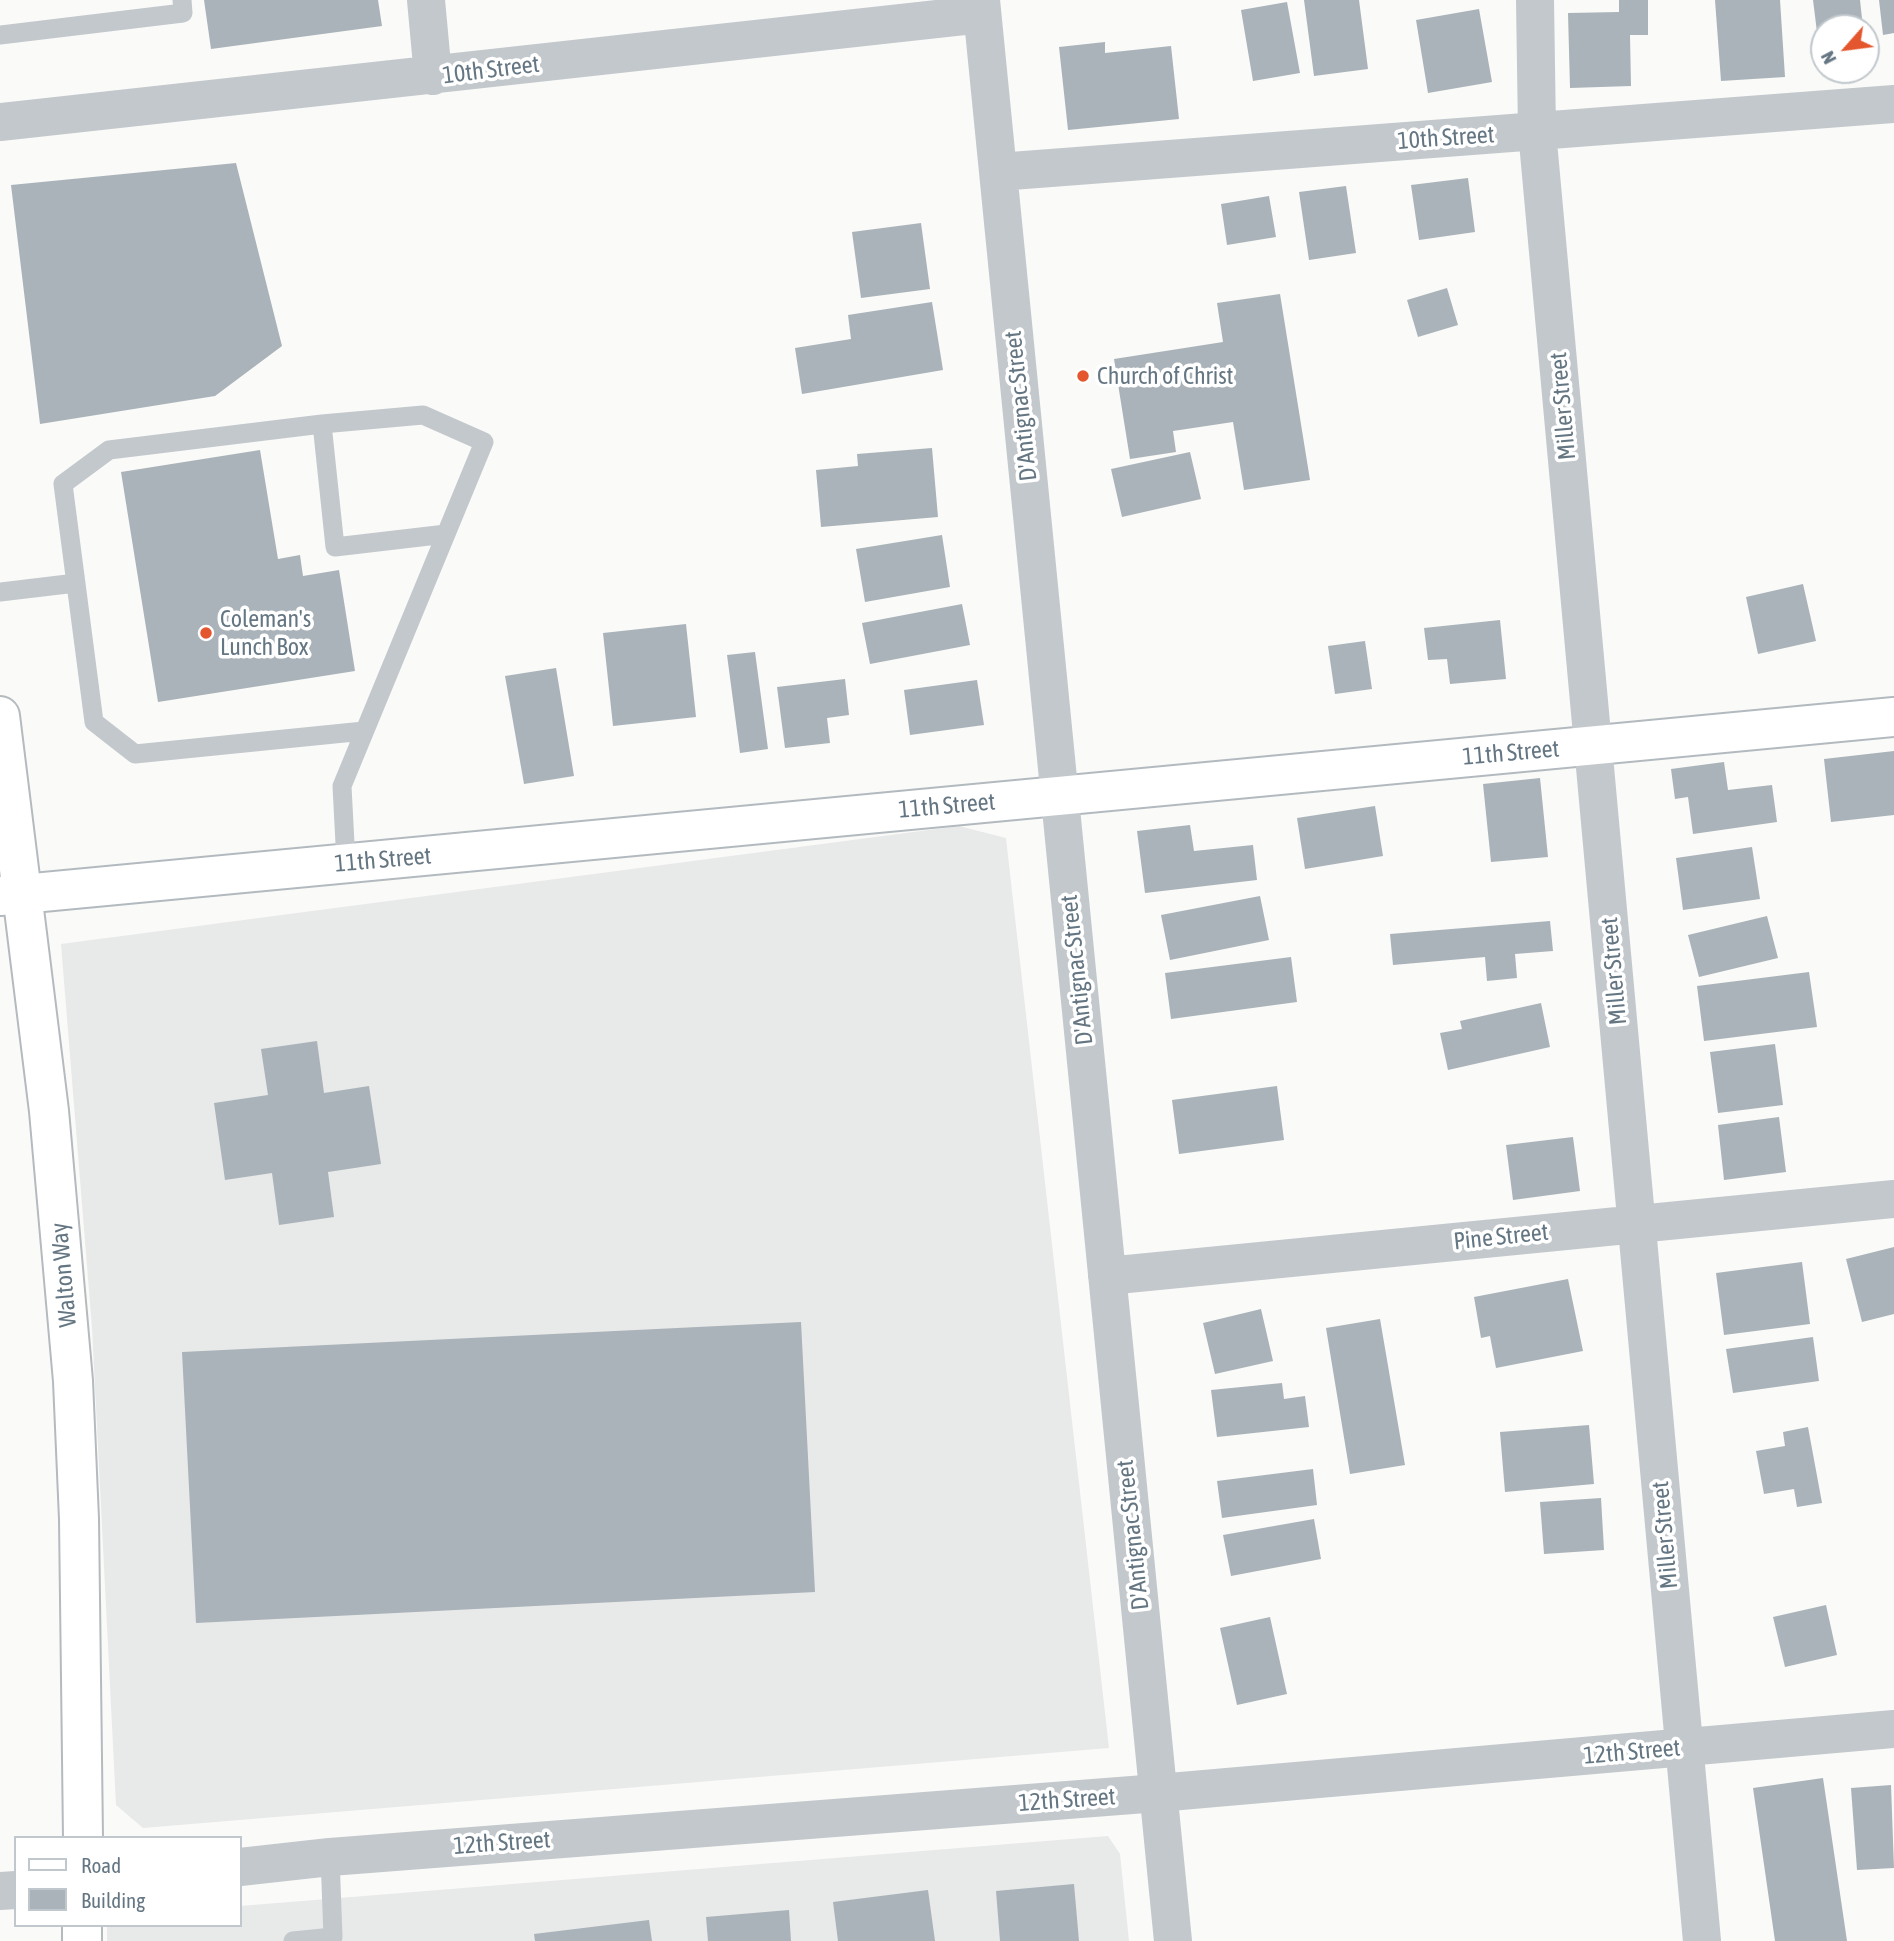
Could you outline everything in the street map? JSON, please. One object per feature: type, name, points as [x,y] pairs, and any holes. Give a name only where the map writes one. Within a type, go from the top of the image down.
[{"type":"main road","name":"Walton Way","points":[[0,716],[11,895],[49,1111],[73,1381],[79,1519],[83,1836]]},
{"type":"main road","name":"11th Street","points":[[11,895],[1894,716]]},
{"type":"street","points":[[426,0],[433,76]]},
{"type":"street","name":"Miller Street","points":[[1535,0],[1537,131],[1702,1941]]},
{"type":"street","name":"10th Street","points":[[0,122],[433,76],[982,7]]},
{"type":"street","name":"D'Antignac Street","points":[[982,7],[1173,1941]]},
{"type":"street","name":"10th Street","points":[[998,172],[1894,104]]},
{"type":"street","name":"Pine Street","points":[[1107,1276],[1894,1199]]},
{"type":"street","name":"12th Street","points":[[242,1867],[330,1857],[1158,1793],[1894,1729]]},
{"type":"lane","points":[[0,35],[183,13],[182,0]]},
{"type":"lane","points":[[346,863],[342,786],[484,442],[424,415],[322,424],[110,450],[63,484],[94,722],[135,754],[364,732]]},
{"type":"lane","points":[[322,424],[335,547],[446,534]]},
{"type":"lane","points":[[0,592],[76,583]]},
{"type":"lane","points":[[293,1941],[333,1937],[330,1857]]},
{"type":"shaded area","points":[[959,826],[1006,838],[1109,1748],[143,1828],[116,1805],[92,1328],[61,944]]},
{"type":"shaded area","points":[[1108,1836],[1120,1854],[1129,1941],[107,1941],[107,1927],[242,1927],[242,1906]]},
{"type":"building","points":[[204,0],[378,0],[382,26],[211,49]]},
{"type":"building","points":[[1304,0],[1359,0],[1368,69],[1314,76]]},
{"type":"building","points":[[1619,0],[1648,0],[1648,35],[1630,35],[1631,86],[1570,88],[1568,13],[1619,12]]},
{"type":"building","points":[[1715,0],[1780,0],[1785,77],[1721,81]]},
{"type":"building","points":[[1813,0],[1860,0],[1862,14],[1815,14]]},
{"type":"building","points":[[1879,0],[1894,0],[1894,33],[1883,35]]},
{"type":"building","points":[[1287,2],[1300,73],[1253,81],[1241,10]]},
{"type":"building","points":[[1479,9],[1492,82],[1428,93],[1416,20]]},
{"type":"building","points":[[1105,42],[1105,53],[1171,46],[1179,119],[1068,130],[1059,47]]},
{"type":"building","points":[[236,163],[282,346],[215,396],[40,424],[11,185]]},
{"type":"building","points":[[1468,178],[1475,232],[1419,240],[1411,185]]},
{"type":"building","points":[[1346,186],[1356,253],[1309,260],[1299,192]]},
{"type":"building","points":[[1269,196],[1276,237],[1227,245],[1221,204]]},
{"type":"building","points":[[921,223],[930,289],[861,298],[852,232]]},
{"type":"building","points":[[1447,288],[1458,325],[1418,337],[1407,300]]},
{"type":"building","points":[[1280,294],[1310,480],[1244,490],[1233,422],[1173,431],[1176,452],[1130,459],[1114,359],[1223,342],[1217,303]]},
{"type":"building","points":[[932,302],[943,370],[802,394],[795,348],[851,339],[848,315]]},
{"type":"building","points":[[932,448],[938,517],[821,527],[816,470],[858,466],[857,454]]},
{"type":"building","points":[[260,450],[278,559],[300,555],[303,576],[339,570],[355,671],[158,702],[121,472]]},
{"type":"building","points":[[1190,452],[1201,499],[1122,517],[1111,469]]},
{"type":"building","points":[[942,535],[950,587],[865,602],[856,549]]},
{"type":"building","points":[[1803,584],[1816,641],[1758,654],[1746,597]]},
{"type":"building","points":[[962,604],[970,645],[870,664],[862,623]]},
{"type":"building","points":[[1500,620],[1506,679],[1450,684],[1447,659],[1428,660],[1424,628]]},
{"type":"building","points":[[686,624],[696,717],[613,726],[603,633]]},
{"type":"building","points":[[1365,641],[1372,689],[1335,694],[1328,646]]},
{"type":"building","points":[[755,652],[768,749],[740,753],[727,655]]},
{"type":"building","points":[[556,668],[574,776],[524,784],[505,676]]},
{"type":"building","points":[[845,679],[849,715],[827,718],[830,743],[785,748],[777,687]]},
{"type":"building","points":[[977,680],[984,725],[910,735],[904,690]]},
{"type":"building","points":[[1894,751],[1894,815],[1831,822],[1824,759]]},
{"type":"building","points":[[1724,762],[1728,790],[1772,785],[1777,822],[1693,834],[1688,797],[1675,799],[1671,769]]},
{"type":"building","points":[[1540,778],[1548,857],[1491,862],[1483,784]]},
{"type":"building","points":[[1375,806],[1383,856],[1305,869],[1297,818]]},
{"type":"building","points":[[1190,825],[1194,851],[1253,845],[1257,880],[1145,893],[1137,831]]},
{"type":"building","points":[[1752,847],[1760,899],[1683,910],[1676,858]]},
{"type":"building","points":[[1260,896],[1269,940],[1170,960],[1161,915]]},
{"type":"building","points":[[1767,916],[1778,958],[1699,977],[1688,935]]},
{"type":"building","points":[[1550,921],[1553,951],[1515,954],[1517,978],[1487,981],[1485,957],[1393,965],[1390,934]]},
{"type":"building","points":[[1291,957],[1297,1002],[1171,1019],[1165,973]]},
{"type":"building","points":[[1809,972],[1817,1027],[1704,1041],[1697,986]]},
{"type":"building","points":[[1541,1003],[1550,1047],[1448,1070],[1440,1033],[1462,1029],[1460,1021]]},
{"type":"building","points":[[317,1041],[324,1093],[369,1086],[381,1164],[328,1172],[334,1217],[279,1225],[272,1173],[225,1180],[214,1103],[268,1095],[261,1049]]},
{"type":"building","points":[[1775,1044],[1783,1105],[1718,1113],[1710,1052]]},
{"type":"building","points":[[1277,1086],[1284,1140],[1179,1154],[1172,1100]]},
{"type":"building","points":[[1779,1117],[1786,1172],[1724,1180],[1718,1125]]},
{"type":"building","points":[[1573,1137],[1580,1191],[1513,1200],[1506,1145]]},
{"type":"building","points":[[1894,1247],[1894,1314],[1862,1322],[1846,1259]]},
{"type":"building","points":[[1802,1262],[1810,1324],[1724,1335],[1716,1273]]},
{"type":"building","points":[[1568,1279],[1583,1351],[1496,1368],[1490,1336],[1481,1338],[1474,1297]]},
{"type":"building","points":[[1261,1309],[1273,1361],[1215,1374],[1203,1323]]},
{"type":"building","points":[[1380,1319],[1405,1465],[1350,1474],[1326,1328]]},
{"type":"building","points":[[801,1322],[815,1592],[196,1623],[182,1352]]},
{"type":"building","points":[[1813,1337],[1819,1381],[1733,1393],[1726,1349]]},
{"type":"building","points":[[1282,1383],[1284,1399],[1305,1396],[1309,1427],[1217,1437],[1211,1390]]},
{"type":"building","points":[[1589,1425],[1594,1484],[1505,1492],[1500,1432]]},
{"type":"building","points":[[1808,1427],[1822,1503],[1797,1507],[1794,1489],[1764,1494],[1756,1451],[1785,1446],[1783,1432]]},
{"type":"building","points":[[1313,1469],[1317,1505],[1222,1518],[1217,1481]]},
{"type":"building","points":[[1601,1498],[1604,1550],[1544,1554],[1540,1502]]},
{"type":"building","points":[[1314,1519],[1321,1559],[1231,1576],[1223,1535]]},
{"type":"building","points":[[1826,1605],[1837,1655],[1785,1667],[1773,1617]]},
{"type":"building","points":[[1270,1617],[1287,1694],[1237,1705],[1220,1628]]},
{"type":"building","points":[[1823,1778],[1847,1941],[1775,1941],[1753,1788]]},
{"type":"building","points":[[1891,1785],[1894,1868],[1857,1870],[1851,1788]]},
{"type":"building","points":[[1074,1884],[1079,1941],[1000,1941],[996,1891]]},
{"type":"building","points":[[928,1890],[935,1941],[838,1941],[833,1902]]},
{"type":"building","points":[[789,1910],[791,1941],[708,1941],[706,1917]]},
{"type":"building","points":[[649,1920],[652,1941],[535,1941],[534,1934]]},
{"type":"place","name":"Church of Christ","points":[[1083,376]]},
{"type":"place","name":"Coleman's Lunch Box","points":[[206,633]]}]
